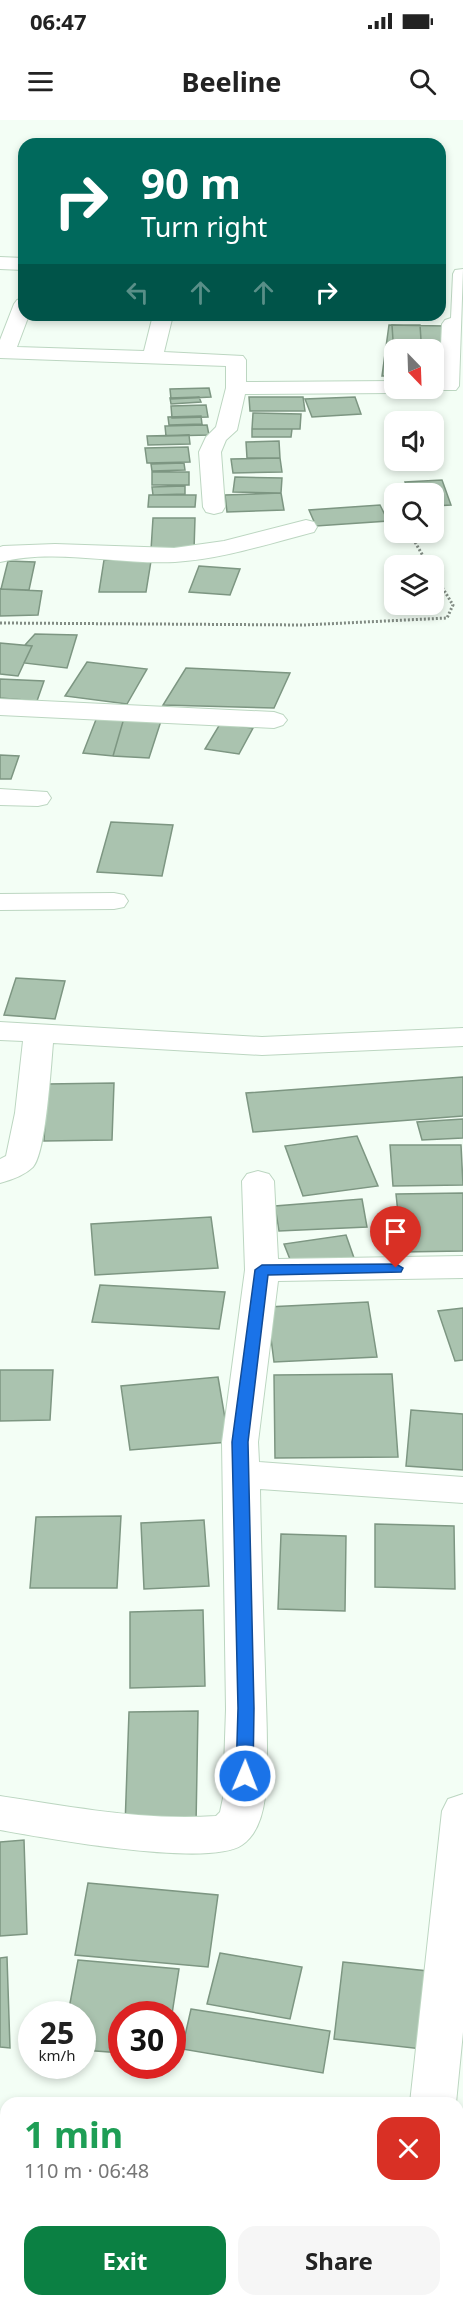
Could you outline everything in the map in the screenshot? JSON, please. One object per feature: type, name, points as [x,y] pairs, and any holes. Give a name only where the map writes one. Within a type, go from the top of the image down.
[{"type":"street","points":[[0,263],[18,264]]},
{"type":"street","points":[[446,274],[463,274],[455,320],[448,386]]},
{"type":"street","points":[[18,317],[2,352],[236,360],[236,388],[226,430],[217,437],[210,452],[214,507]]},
{"type":"street","points":[[153,356],[162,321]]},
{"type":"street","points":[[236,388],[384,387]]},
{"type":"street","points":[[0,555],[55,551],[174,555],[225,548],[306,527]]},
{"type":"street","points":[[0,707],[274,720]]},
{"type":"street","points":[[0,797],[38,798]]},
{"type":"street","points":[[0,902],[114,901]]},
{"type":"street","points":[[0,1031],[262,1046],[463,1037]]},
{"type":"street","points":[[0,1173],[21,1161],[31,1113],[39,1033]]},
{"type":"street","points":[[0,1813],[140,1835],[199,1836],[227,1833],[239,1820],[244,1798],[246,1708],[240,1442],[262,1270],[258,1181]]},
{"type":"street","points":[[262,1270],[463,1268]]},
{"type":"street","points":[[240,1474],[463,1490]]},
{"type":"street","points":[[434,2097],[463,1811]]},
{"type":"path","points":[[0,624],[304,625],[447,618],[453,606],[444,591]]},
{"type":"building","points":[[389,325],[446,326],[444,343],[444,339],[387,339]]},
{"type":"building","points":[[392,325],[420,325],[421,339],[393,339]]},
{"type":"building","points":[[209,388],[211,397],[171,399],[170,389]]},
{"type":"building","points":[[199,397],[201,402],[171,404],[170,398]]},
{"type":"building","points":[[249,397],[303,397],[305,411],[250,411]]},
{"type":"building","points":[[355,397],[361,414],[312,417],[305,399]]},
{"type":"building","points":[[206,405],[208,417],[172,418],[171,406]]},
{"type":"building","points":[[253,413],[301,414],[300,429],[252,429]]},
{"type":"building","points":[[201,416],[202,424],[169,425],[168,417]]},
{"type":"building","points":[[207,425],[209,435],[166,436],[165,426]]},
{"type":"building","points":[[252,429],[292,429],[291,437],[252,437]]},
{"type":"building","points":[[189,435],[190,444],[148,445],[147,436]]},
{"type":"building","points":[[279,441],[280,458],[247,458],[246,442]]},
{"type":"building","points":[[188,447],[190,462],[147,463],[145,448]]},
{"type":"building","points":[[280,458],[282,472],[233,473],[231,459]]},
{"type":"building","points":[[184,463],[185,470],[152,471],[151,464]]},
{"type":"building","points":[[152,472],[189,472],[189,485],[152,485]]},
{"type":"building","points":[[235,477],[282,478],[281,493],[233,492]]},
{"type":"building","points":[[442,480],[443,483],[405,483]]},
{"type":"building","points":[[185,486],[185,494],[153,495],[152,487]]},
{"type":"building","points":[[444,486],[451,505],[444,505]]},
{"type":"building","points":[[281,493],[284,510],[227,512],[225,495]]},
{"type":"building","points":[[149,495],[196,495],[195,507],[148,507]]},
{"type":"building","points":[[380,505],[384,513],[384,521],[316,526],[309,510]]},
{"type":"building","points":[[153,518],[195,518],[194,550],[151,550]]},
{"type":"building","points":[[104,560],[151,561],[146,592],[99,592]]},
{"type":"building","points":[[8,561],[35,562],[29,590],[1,589]]},
{"type":"building","points":[[199,566],[240,569],[230,595],[189,592]]},
{"type":"building","points":[[0,589],[42,591],[38,615],[0,616]]},
{"type":"building","points":[[35,634],[77,635],[67,668],[24,663],[32,646],[25,645]]},
{"type":"building","points":[[0,643],[32,646],[18,676],[0,674]]},
{"type":"building","points":[[87,662],[147,669],[127,704],[65,696]]},
{"type":"building","points":[[186,668],[290,673],[274,708],[163,705]]},
{"type":"building","points":[[0,679],[44,681],[37,701],[0,698]]},
{"type":"building","points":[[97,717],[124,718],[113,756],[83,753]]},
{"type":"building","points":[[124,718],[161,721],[149,758],[113,756]]},
{"type":"building","points":[[220,724],[253,728],[239,754],[205,749]]},
{"type":"building","points":[[0,755],[19,756],[11,779],[0,779]]},
{"type":"building","points":[[111,822],[173,825],[162,876],[97,872]]},
{"type":"building","points":[[16,978],[65,981],[55,1019],[4,1015]]},
{"type":"building","points":[[463,1077],[463,1116],[253,1132],[246,1093]]},
{"type":"building","points":[[114,1083],[112,1140],[44,1141],[47,1084]]},
{"type":"building","points":[[463,1119],[463,1138],[422,1140],[417,1122]]},
{"type":"building","points":[[357,1136],[378,1186],[303,1196],[285,1146]]},
{"type":"building","points":[[390,1145],[461,1145],[463,1185],[393,1186]]},
{"type":"building","points":[[463,1193],[463,1251],[402,1252],[396,1194]]},
{"type":"building","points":[[362,1199],[367,1227],[279,1231],[275,1206]]},
{"type":"building","points":[[211,1217],[218,1268],[95,1275],[91,1224]]},
{"type":"building","points":[[346,1235],[354,1258],[293,1267],[284,1244]]},
{"type":"building","points":[[100,1285],[225,1292],[219,1329],[92,1322]]},
{"type":"building","points":[[368,1302],[377,1357],[274,1362],[267,1307]]},
{"type":"building","points":[[463,1308],[463,1360],[455,1361],[438,1311]]},
{"type":"building","points":[[0,1370],[53,1370],[50,1420],[0,1421]]},
{"type":"building","points":[[392,1374],[398,1457],[275,1458],[274,1375]]},
{"type":"building","points":[[218,1377],[229,1442],[130,1450],[121,1386]]},
{"type":"building","points":[[411,1410],[463,1414],[463,1470],[406,1466]]},
{"type":"building","points":[[121,1516],[117,1588],[30,1588],[36,1517]]},
{"type":"building","points":[[204,1520],[209,1586],[144,1589],[141,1523]]},
{"type":"building","points":[[375,1524],[454,1526],[455,1589],[375,1587]]},
{"type":"building","points":[[281,1534],[346,1536],[345,1611],[278,1609]]},
{"type":"building","points":[[203,1610],[205,1686],[130,1688],[130,1612]]},
{"type":"building","points":[[198,1711],[196,1826],[125,1826],[129,1712]]},
{"type":"building","points":[[24,1840],[27,1934],[0,1936],[0,1842]]},
{"type":"building","points":[[88,1883],[218,1895],[208,1967],[75,1955]]},
{"type":"building","points":[[220,1953],[302,1967],[290,2019],[207,2004]]},
{"type":"building","points":[[7,1957],[10,2048],[0,2047],[0,1958]]},
{"type":"building","points":[[78,1960],[179,1969],[174,2001],[108,2001],[108,2052],[96,2051],[96,2001],[70,2001]]},
{"type":"building","points":[[343,1962],[428,1971],[422,2049],[334,2039]]},
{"type":"building","points":[[191,2009],[330,2031],[323,2073],[186,2050],[186,2031]]},
{"type":"route","points":[[245,1776],[246,1708],[240,1442],[262,1270],[396,1268]]}]
